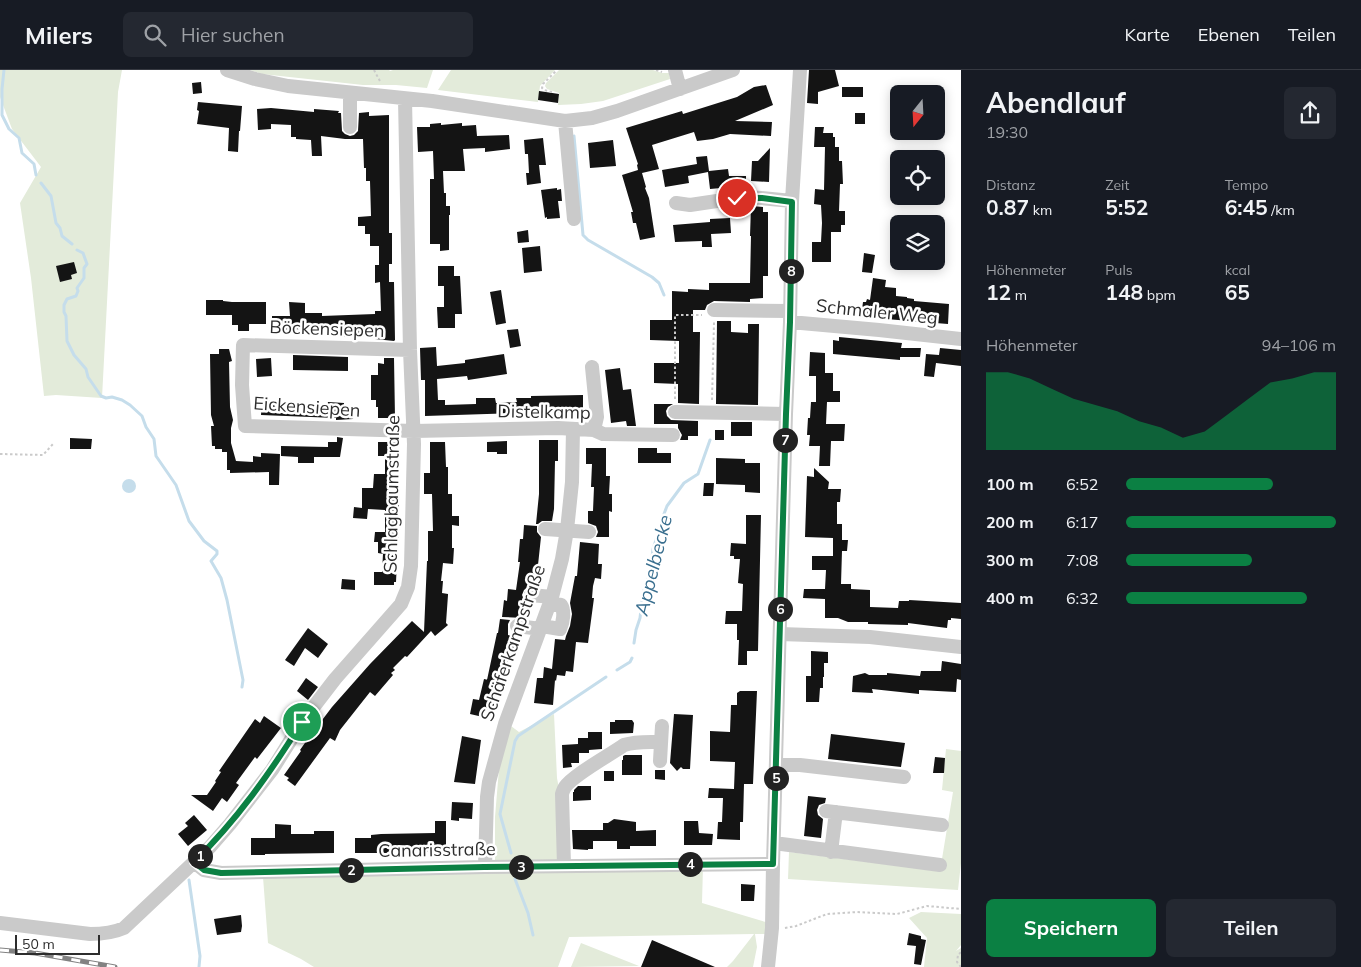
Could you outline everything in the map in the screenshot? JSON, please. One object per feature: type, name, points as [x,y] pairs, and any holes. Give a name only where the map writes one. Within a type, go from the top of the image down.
[{"type":"street","points":[[228,70],[255,79],[288,86],[432,102],[565,121],[592,118],[617,112],[733,70]]},
{"type":"street","points":[[675,70],[680,89]]},
{"type":"street","points":[[768,967],[772,928],[792,202],[800,70]]},
{"type":"street","points":[[350,93],[350,127]]},
{"type":"street","name":"Schlagbaumstraße","points":[[0,923],[90,934],[104,934],[124,928],[194,862],[230,824],[272,770],[302,722],[335,679],[401,604],[408,587],[411,566],[414,432],[410,350],[406,99]]},
{"type":"street","points":[[565,121],[574,219]]},
{"type":"street","points":[[676,203],[690,205],[750,197],[792,202]]},
{"type":"street","name":"Schmaler Weg","points":[[714,312],[790,317],[879,330],[961,339]]},
{"type":"street","name":"Böckensiepen","points":[[243,345],[410,350]]},
{"type":"street","name":"Eickensiepen","points":[[243,345],[242,385],[245,426],[414,432]]},
{"type":"street","points":[[592,367],[597,418],[594,430]]},
{"type":"street","points":[[675,412],[786,414]]},
{"type":"street","name":"Distelkamp","points":[[414,432],[558,428],[594,430],[603,434],[673,435]]},
{"type":"street","name":"Schäferkampstraße","points":[[484,867],[489,782],[505,724],[551,600],[567,530],[572,482],[573,429]]},
{"type":"street","points":[[545,529],[589,532]]},
{"type":"street","points":[[531,595],[551,600]]},
{"type":"street","points":[[517,626],[541,628]]},
{"type":"street","points":[[780,634],[870,637],[961,647]]},
{"type":"street","points":[[660,761],[662,726]]},
{"type":"street","points":[[564,866],[562,794],[566,785],[578,775],[624,746],[637,742],[661,742]]},
{"type":"street","points":[[776,765],[800,765],[904,777]]},
{"type":"street","points":[[831,852],[830,811],[942,825]]},
{"type":"street","points":[[774,843],[940,865]]},
{"type":"street","name":"Canarisstraße","points":[[194,862],[204,870],[221,873],[484,867],[773,864]]},
{"type":"path","points":[[552,92],[542,88],[543,84],[557,70]]},
{"type":"path","points":[[675,412],[675,315],[714,312],[711,413]]},
{"type":"path","points":[[0,454],[43,455],[53,444]]},
{"type":"path","points":[[772,928],[796,926],[828,914],[857,912],[897,914],[926,906],[961,910]]},
{"type":"path","points":[[961,952],[957,958],[961,967]]},
{"type":"green space","points":[[0,70],[122,70],[118,92],[102,398],[44,396],[31,278],[20,203],[41,167],[12,129],[0,97]]},
{"type":"green space","points":[[250,70],[433,70],[427,88],[396,85],[363,85],[262,74]]},
{"type":"green space","points":[[451,70],[555,70],[540,86],[538,102],[438,90]]},
{"type":"green space","points":[[559,70],[653,70],[669,73],[670,79],[603,101],[558,105],[559,93],[547,89],[545,86]]},
{"type":"green space","points":[[554,714],[557,778],[560,794],[562,862],[495,860],[495,817],[499,769],[507,723],[519,732]]},
{"type":"green space","points":[[946,749],[961,751],[961,863],[958,890],[788,879],[789,852],[940,871],[953,792],[942,790]]},
{"type":"green space","points":[[703,866],[702,903],[769,923],[768,934],[755,934],[757,947],[753,967],[727,967],[754,934],[569,937],[558,967],[314,967],[268,943],[263,877]]},
{"type":"green space","points":[[921,912],[961,914],[961,945],[956,951],[961,948],[961,967],[924,967],[927,938],[909,918]]},
{"type":"green space","points":[[581,943],[639,966],[571,967]]},
{"type":"water","points":[[126,479],[132,479],[136,486],[132,493],[126,493],[122,489],[122,483]]},
{"type":"building","points":[[809,70],[835,70],[839,86],[818,92],[818,104],[807,103]]},
{"type":"building","points":[[201,82],[202,93],[193,94],[192,83]]},
{"type":"building","points":[[766,85],[773,105],[735,121],[772,122],[771,136],[730,134],[697,141],[694,132],[652,145],[659,169],[642,173],[649,198],[655,237],[640,240],[636,223],[633,223],[631,212],[633,212],[622,175],[638,170],[638,164],[626,128],[682,111],[683,114],[737,97],[754,87]]},
{"type":"building","points":[[842,87],[863,87],[863,97],[842,97]]},
{"type":"building","points":[[539,91],[559,94],[558,103],[538,100]]},
{"type":"building","points":[[198,102],[242,106],[238,152],[228,151],[229,128],[197,124]]},
{"type":"building","points":[[271,108],[314,112],[314,109],[339,111],[338,113],[341,113],[342,131],[350,136],[358,131],[359,113],[369,112],[369,116],[389,115],[389,233],[392,233],[392,264],[389,264],[389,282],[394,282],[394,341],[375,339],[375,336],[343,337],[341,327],[322,327],[322,332],[310,332],[310,330],[305,329],[272,330],[272,316],[290,316],[289,302],[305,303],[305,313],[322,313],[322,316],[375,314],[375,311],[381,311],[380,282],[375,283],[375,265],[379,265],[379,246],[370,246],[370,234],[365,234],[365,226],[358,226],[358,217],[371,216],[370,181],[366,181],[363,139],[321,136],[322,156],[312,156],[311,140],[291,137],[291,125],[271,124],[271,129],[258,130],[257,109]]},
{"type":"building","points":[[855,113],[865,113],[865,124],[855,124]]},
{"type":"building","points":[[441,123],[441,125],[462,123],[462,126],[476,125],[477,136],[509,135],[510,149],[485,152],[485,148],[463,149],[465,171],[443,171],[446,206],[450,206],[449,250],[440,251],[440,244],[430,244],[430,179],[434,179],[433,151],[418,152],[417,127],[430,127],[430,124]]},
{"type":"building","points":[[815,127],[824,127],[823,133],[833,133],[835,147],[839,147],[839,161],[842,161],[843,184],[840,184],[839,211],[845,211],[845,225],[841,225],[841,232],[831,232],[831,262],[812,262],[812,242],[821,242],[821,205],[814,204],[815,189],[824,190],[825,147],[814,147]]},
{"type":"building","points":[[543,138],[546,165],[539,165],[541,183],[527,185],[526,173],[529,173],[528,154],[525,154],[524,140]]},
{"type":"building","points":[[613,140],[616,166],[590,168],[588,143]]},
{"type":"building","points":[[770,148],[769,182],[751,181],[752,161],[758,161]]},
{"type":"building","points":[[707,156],[709,171],[728,169],[729,176],[746,176],[746,186],[721,185],[721,188],[710,189],[708,172],[688,176],[689,183],[665,187],[662,170],[697,164],[696,157]]},
{"type":"building","points":[[557,188],[557,190],[561,189],[562,201],[558,201],[560,218],[547,219],[547,217],[545,218],[541,190]]},
{"type":"building","points":[[751,206],[763,207],[763,212],[768,212],[768,276],[763,276],[763,298],[750,299],[750,302],[714,301],[707,305],[705,310],[693,310],[693,332],[700,332],[699,404],[678,403],[678,384],[654,383],[654,363],[679,363],[679,341],[650,340],[650,320],[672,320],[672,291],[688,292],[688,289],[709,290],[709,283],[750,283]]},
{"type":"building","points":[[730,218],[731,233],[711,234],[712,247],[702,247],[702,241],[675,242],[673,225],[710,222],[710,219]]},
{"type":"building","points":[[528,230],[529,242],[518,243],[517,232]]},
{"type":"building","points":[[540,246],[542,271],[524,273],[522,248]]},
{"type":"building","points":[[864,253],[875,255],[872,273],[862,272]]},
{"type":"building","points":[[74,262],[77,273],[71,275],[72,279],[60,282],[56,266]]},
{"type":"building","points":[[438,266],[454,266],[454,276],[460,276],[462,314],[455,314],[455,328],[438,328],[437,307],[444,307],[444,286],[438,286]]},
{"type":"building","points":[[873,278],[886,280],[885,287],[896,288],[896,296],[907,297],[914,299],[914,301],[949,304],[948,324],[861,317],[863,302],[866,302],[867,299],[870,300]]},
{"type":"building","points":[[501,290],[506,323],[496,325],[490,292]]},
{"type":"building","points":[[206,300],[266,302],[266,324],[249,324],[249,331],[238,331],[238,325],[232,325],[232,315],[206,315]]},
{"type":"building","points":[[717,321],[731,321],[731,332],[748,333],[748,324],[759,324],[758,405],[716,404]]},
{"type":"building","points":[[518,329],[521,346],[510,348],[507,330]]},
{"type":"building","points":[[839,337],[902,343],[901,348],[921,348],[920,357],[900,357],[900,360],[833,354],[833,340],[839,341]]},
{"type":"building","points":[[436,347],[437,366],[465,363],[465,360],[504,354],[507,374],[468,380],[467,376],[437,379],[438,400],[445,400],[445,405],[476,404],[476,398],[495,398],[496,403],[517,402],[516,398],[531,398],[531,396],[583,395],[583,412],[425,416],[425,380],[421,380],[420,348]]},
{"type":"building","points":[[940,348],[961,350],[961,366],[936,363],[934,377],[924,376],[926,354],[939,355]]},
{"type":"building","points":[[219,349],[229,349],[232,361],[229,362],[230,407],[233,420],[231,443],[236,461],[253,462],[253,456],[261,457],[261,453],[280,454],[279,485],[269,485],[269,472],[230,473],[230,470],[227,470],[227,452],[222,452],[222,449],[215,449],[215,446],[212,446],[211,426],[214,426],[211,415],[210,354],[219,354]]},
{"type":"building","points":[[810,352],[825,353],[825,373],[833,373],[833,391],[840,391],[840,402],[827,402],[826,424],[845,424],[844,441],[831,441],[830,466],[819,466],[820,446],[809,446],[810,435],[807,435],[811,402],[816,402],[816,376],[809,376]]},
{"type":"building","points":[[293,355],[348,357],[348,371],[293,370]]},
{"type":"building","points":[[271,358],[272,376],[257,377],[256,359]]},
{"type":"building","points":[[384,358],[394,358],[395,418],[378,418],[376,400],[371,400],[371,375],[378,375],[378,363],[384,364]]},
{"type":"building","points":[[620,368],[623,390],[631,389],[636,426],[627,426],[626,421],[611,423],[605,370]]},
{"type":"building","points":[[262,400],[277,401],[277,406],[294,406],[294,404],[327,406],[328,402],[344,403],[344,409],[354,409],[353,419],[336,420],[336,418],[261,415]]},
{"type":"building","points":[[654,404],[673,404],[666,411],[667,416],[671,420],[698,421],[698,436],[688,436],[688,440],[680,440],[682,435],[678,424],[654,424]]},
{"type":"building","points":[[731,422],[752,422],[752,436],[731,436]]},
{"type":"building","points":[[715,430],[724,430],[724,440],[715,440]]},
{"type":"building","points":[[337,437],[343,438],[340,457],[314,457],[314,463],[298,463],[298,457],[281,456],[281,446],[328,447],[328,442],[337,442]]},
{"type":"building","points":[[70,438],[92,439],[91,449],[70,449]]},
{"type":"building","points":[[539,440],[558,440],[558,461],[555,461],[552,521],[542,521],[536,524],[539,494]]},
{"type":"building","points":[[507,441],[507,454],[487,452],[487,442]]},
{"type":"building","points":[[378,442],[396,442],[396,502],[399,502],[399,519],[398,542],[396,542],[396,582],[394,582],[394,585],[374,585],[374,572],[382,572],[383,554],[378,553],[378,542],[374,542],[375,532],[385,532],[385,510],[368,509],[367,519],[353,518],[354,507],[362,508],[362,488],[373,488],[374,474],[385,474],[385,456],[378,456]]},
{"type":"building","points":[[430,442],[445,442],[446,467],[448,467],[448,494],[452,494],[452,516],[459,516],[459,526],[452,525],[453,564],[443,563],[441,581],[443,581],[442,593],[448,594],[446,623],[448,625],[435,636],[431,631],[407,657],[405,656],[393,668],[395,670],[391,673],[393,675],[375,696],[370,692],[340,730],[335,741],[330,738],[295,786],[284,775],[332,707],[412,621],[424,632],[428,531],[433,531],[432,494],[424,494],[424,473],[430,473]]},
{"type":"building","points":[[586,448],[606,448],[606,476],[610,476],[609,494],[612,494],[612,512],[609,511],[609,537],[596,537],[598,532],[596,526],[588,523],[588,511],[593,511],[594,487],[591,487],[592,464],[586,464]]},
{"type":"building","points":[[638,448],[657,448],[657,453],[671,453],[671,463],[638,463]]},
{"type":"building","points":[[716,458],[745,459],[745,463],[760,463],[760,493],[745,492],[745,485],[716,484]]},
{"type":"building","points":[[814,468],[829,482],[828,489],[841,489],[840,502],[837,502],[837,524],[842,524],[842,540],[848,540],[847,551],[842,551],[841,584],[851,584],[851,589],[870,590],[870,607],[898,608],[899,601],[909,600],[961,603],[961,619],[951,618],[951,620],[948,620],[947,628],[908,623],[908,625],[848,622],[838,618],[825,618],[825,599],[803,598],[804,589],[825,589],[826,570],[812,570],[812,556],[833,556],[833,538],[805,537],[807,476],[814,477]]},
{"type":"building","points":[[704,483],[714,483],[713,496],[703,496]]},
{"type":"building","points":[[746,515],[761,515],[758,651],[747,651],[747,665],[738,665],[739,640],[737,640],[737,624],[725,624],[726,611],[742,611],[743,584],[738,583],[740,559],[734,559],[734,556],[730,556],[731,543],[746,544]]},
{"type":"building","points":[[524,525],[537,526],[537,532],[541,537],[538,565],[543,566],[542,576],[536,575],[533,586],[524,590],[522,595],[525,602],[524,618],[502,617],[504,600],[507,601],[508,589],[516,590],[520,562],[518,562],[520,539],[523,539]]},
{"type":"building","points":[[580,542],[599,544],[598,564],[602,564],[601,579],[595,578],[593,586],[592,598],[594,598],[588,643],[576,642],[573,672],[566,671],[565,676],[557,675],[553,705],[534,703],[537,678],[543,678],[544,667],[552,669],[555,639],[565,640],[570,626],[572,614],[570,603],[575,576],[577,576]]},
{"type":"building","points":[[342,579],[355,580],[355,590],[341,589]]},
{"type":"building","points":[[500,619],[510,620],[508,635],[516,637],[512,654],[509,653],[504,683],[487,680]]},
{"type":"building","points":[[308,628],[328,644],[318,658],[305,648],[294,666],[285,660]]},
{"type":"building","points":[[811,651],[828,652],[828,663],[824,663],[823,688],[820,688],[819,702],[806,702],[806,676],[811,676]]},
{"type":"building","points":[[942,661],[961,664],[961,680],[957,679],[956,692],[919,690],[919,694],[872,689],[873,693],[852,692],[853,676],[865,673],[869,675],[887,675],[887,673],[920,676],[921,671],[941,671]]},
{"type":"building","points":[[306,678],[318,687],[308,700],[297,691]]},
{"type":"building","points":[[484,679],[493,681],[490,698],[495,699],[492,716],[484,714],[483,717],[470,714],[473,699],[479,700]]},
{"type":"building","points":[[740,691],[757,691],[753,784],[744,784],[743,822],[740,822],[740,840],[717,839],[718,822],[722,822],[723,798],[708,798],[709,788],[734,789],[735,762],[710,761],[710,731],[730,732],[731,705],[737,705],[737,693]]},
{"type":"building","points":[[674,714],[693,715],[690,769],[683,769],[681,767],[677,771],[670,763]]},
{"type":"building","points":[[264,716],[281,728],[257,759],[255,757],[236,783],[239,785],[227,802],[222,798],[213,811],[191,795],[207,795],[221,772],[219,771],[255,719],[260,723]]},
{"type":"building","points":[[615,720],[632,720],[634,723],[633,733],[610,734],[610,722],[615,722]]},
{"type":"building","points":[[588,732],[602,732],[602,749],[589,750],[589,753],[579,753],[579,763],[571,763],[572,767],[563,768],[562,745],[578,744],[578,738],[588,738]]},
{"type":"building","points":[[831,734],[905,743],[901,767],[828,759]]},
{"type":"building","points":[[462,736],[481,740],[475,784],[454,782]]},
{"type":"building","points":[[625,755],[642,755],[642,775],[622,775],[622,760]]},
{"type":"building","points":[[935,757],[945,758],[944,773],[933,773]]},
{"type":"building","points":[[655,770],[665,770],[665,780],[655,779]]},
{"type":"building","points":[[604,771],[614,771],[614,781],[604,781]]},
{"type":"building","points":[[578,786],[591,786],[591,800],[573,801],[573,792]]},
{"type":"building","points":[[808,796],[826,798],[825,803],[819,805],[817,810],[818,815],[823,819],[821,838],[804,836]]},
{"type":"building","points":[[452,802],[473,803],[472,819],[459,818],[459,821],[451,820]]},
{"type":"building","points":[[194,815],[207,830],[188,846],[178,834],[188,826],[185,823]]},
{"type":"building","points":[[614,819],[636,822],[636,831],[656,830],[656,846],[630,846],[630,849],[617,849],[617,841],[593,841],[593,849],[573,849],[572,830],[603,830],[603,823],[608,823]]},
{"type":"building","points":[[435,821],[446,821],[446,851],[394,850],[394,853],[355,853],[355,838],[371,838],[371,835],[381,834],[435,833]]},
{"type":"building","points":[[684,821],[698,821],[699,833],[713,834],[712,845],[684,845]]},
{"type":"building","points":[[275,824],[291,825],[291,834],[314,834],[314,831],[334,831],[334,853],[251,855],[251,838],[275,838]]},
{"type":"building","points":[[741,884],[755,885],[754,901],[741,901]]},
{"type":"building","points":[[241,915],[241,932],[217,935],[214,919]]},
{"type":"building","points":[[909,933],[921,936],[921,939],[926,940],[921,965],[914,964],[916,946],[907,945]]},
{"type":"building","points":[[652,940],[715,967],[641,967]]},
{"type":"waterway","name":"Böckensiepen","points":[[4,70],[2,115],[9,129],[19,138],[22,153],[34,164],[36,175]]},
{"type":"waterway","name":"Appelbecke","points":[[574,136],[583,235],[588,240],[652,277],[659,283],[664,295]]},
{"type":"waterway","name":"Böckensiepen","points":[[41,183],[51,196],[56,223],[60,228],[62,236],[72,244]]},
{"type":"waterway","name":"Böckensiepen","points":[[77,250],[83,253],[87,264],[84,268],[84,278],[77,288],[76,296],[67,299],[64,305],[67,341],[101,396],[122,400],[142,416],[146,427],[154,439],[156,456],[176,485],[189,521],[204,541],[217,551],[217,554],[211,561],[221,578],[227,600],[243,680],[242,687]]},
{"type":"waterway","name":"Appelbecke","points":[[634,643],[643,593],[650,573],[653,549],[664,523],[664,514],[667,506],[684,483],[698,474],[710,440]]},
{"type":"waterway","name":"Appelbecke","points":[[617,670],[630,662],[632,658]]},
{"type":"waterway","name":"Appelbecke","points":[[511,853],[500,814],[515,741],[518,736],[606,677]]},
{"type":"waterway","name":"Appelbecke","points":[[515,879],[528,913],[533,935]]},
{"type":"waterway","name":"Böckensiepen","points":[[189,880],[200,956],[199,967]]},
{"type":"railway","points":[[0,950],[35,953],[115,967]]},
{"type":"route","points":[[302,722],[272,770],[230,824],[194,862],[204,870],[221,873],[484,867],[773,864],[789,365],[792,202],[750,197],[737,198]]}]
